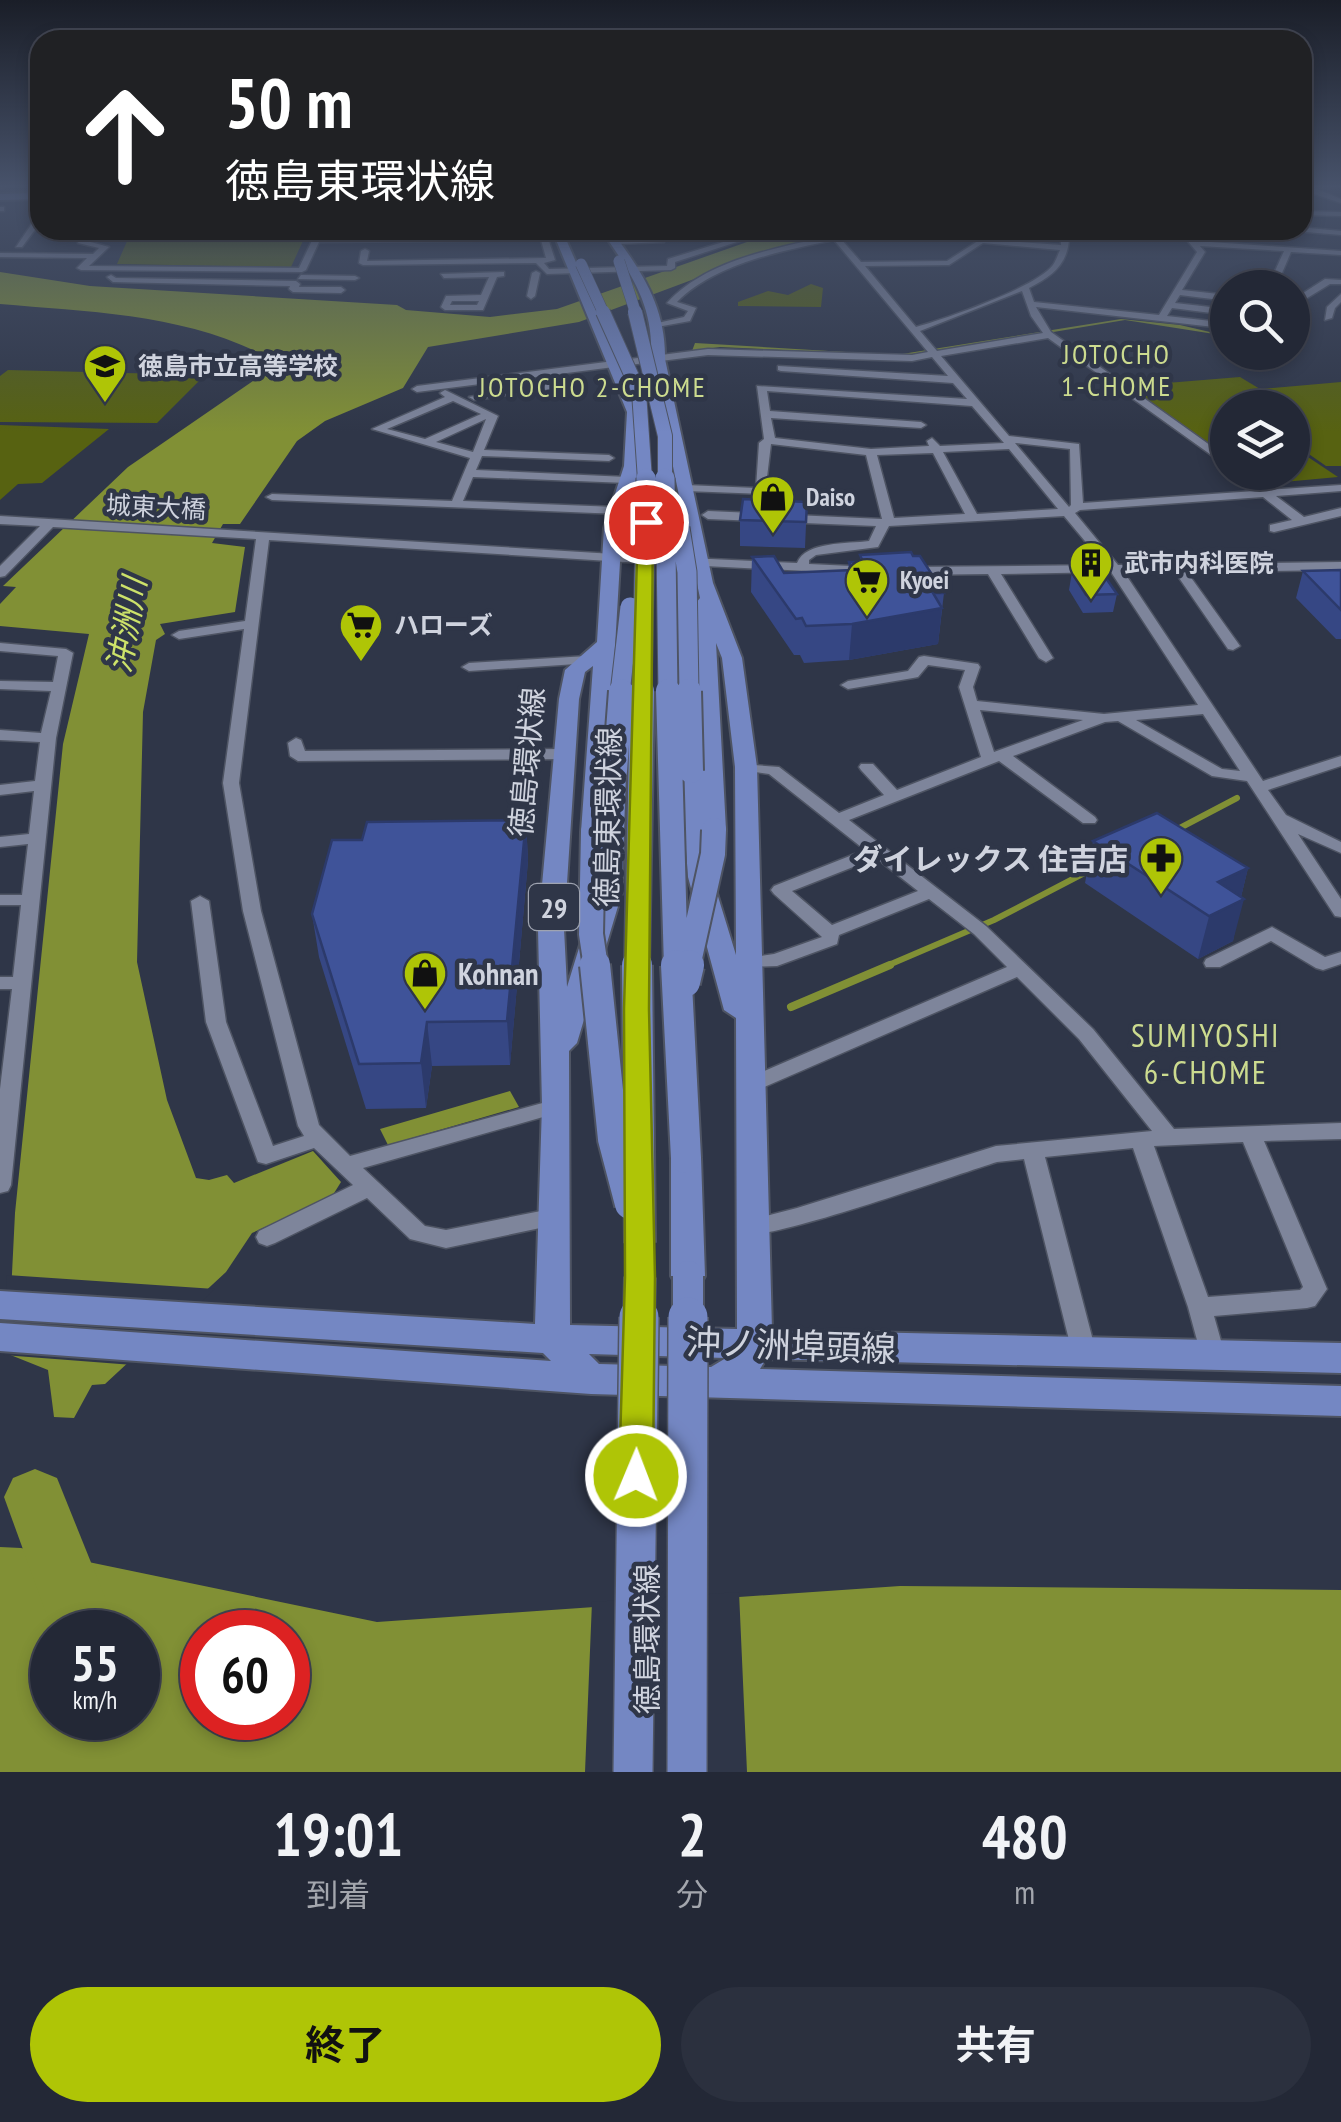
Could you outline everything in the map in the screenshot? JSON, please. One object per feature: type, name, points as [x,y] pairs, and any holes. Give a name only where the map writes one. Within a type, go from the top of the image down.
[{"type":"main road","name":"徳島環状線","points":[[552,1339],[557,1102],[552,929],[566,754],[575,670],[596,654],[612,604],[611,557],[616,511],[634,457],[634,412],[594,320],[578,267]]},
{"type":"main road","name":"徳島東環状線","points":[[578,267],[639,392],[646,452],[636,1009],[640,1260]]},
{"type":"main road","points":[[623,267],[642,305]]},
{"type":"main road","name":"徳島環状線","points":[[633,267],[676,481],[732,658],[746,766],[754,1346]]},
{"type":"main road","name":"徳島環状線","points":[[642,305],[657,324],[658,358],[676,481],[669,834],[686,1158],[687,1772]]},
{"type":"main road","points":[[676,481],[687,572],[691,771],[700,877],[734,994],[748,1086]]},
{"type":"main road","points":[[557,1102],[567,1026],[609,893],[623,655],[646,522]]},
{"type":"main road","points":[[686,1158],[680,1026],[688,962],[714,830],[702,573]]},
{"type":"main road","name":"29","points":[[596,654],[591,934],[607,1052],[613,1140],[640,1260]]},
{"type":"main road","name":"徳島環状線","points":[[632,1772],[640,1260]]},
{"type":"main road","name":"沖ノ洲埠頭線","points":[[0,1304],[552,1339],[1341,1358]]},
{"type":"main road","name":"沖ノ洲埠頭線","points":[[0,1337],[591,1379],[1341,1401]]},
{"type":"main road","points":[[552,1339],[591,1379]]},
{"type":"main road","points":[[718,1382],[743,1365],[754,1346]]},
{"type":"street","points":[[295,283],[303,267]]},
{"type":"street","points":[[531,296],[541,267]]},
{"type":"street","points":[[522,274],[578,267],[636,272],[671,267]]},
{"type":"street","points":[[657,324],[687,319],[693,310],[671,303],[685,286],[733,267]]},
{"type":"street","points":[[860,267],[1072,509],[1341,912]]},
{"type":"street","points":[[914,330],[961,314],[1057,267]]},
{"type":"street","points":[[1161,319],[1191,267]]},
{"type":"street","points":[[341,290],[295,283],[81,268],[71,274],[111,276],[113,280],[295,283],[355,278]]},
{"type":"street","points":[[1188,272],[1202,274]]},
{"type":"street","points":[[452,287],[485,292],[494,274]]},
{"type":"street","points":[[444,276],[508,274]]},
{"type":"street","points":[[1310,293],[1328,281],[1341,282]]},
{"type":"street","points":[[1024,286],[1046,331],[1210,451]]},
{"type":"street","points":[[1176,292],[1210,296]]},
{"type":"street","points":[[1328,318],[1331,307],[1341,297]]},
{"type":"street","points":[[1031,304],[1210,324]]},
{"type":"street","points":[[1169,305],[1210,311]]},
{"type":"street","points":[[417,388],[722,351],[880,358],[932,353],[1046,331],[1107,313]]},
{"type":"street","points":[[781,368],[957,380]]},
{"type":"street","points":[[474,398],[559,390],[538,371]]},
{"type":"street","points":[[432,386],[493,416],[456,505]]},
{"type":"street","points":[[770,441],[761,388],[977,403]]},
{"type":"street","points":[[454,397],[378,429],[477,454],[609,458]]},
{"type":"street","points":[[903,399],[937,448],[972,516]]},
{"type":"street","points":[[427,442],[490,414]]},
{"type":"street","points":[[766,414],[921,425]]},
{"type":"street","points":[[676,481],[762,492],[764,443],[770,441],[871,452],[1011,443],[1075,446],[1072,509]]},
{"type":"street","points":[[803,568],[806,555],[857,548],[880,539],[886,522],[871,452]]},
{"type":"street","points":[[470,473],[627,480]]},
{"type":"street","points":[[708,515],[886,522],[1341,488]]},
{"type":"street","points":[[1262,490],[1302,522]]},
{"type":"street","points":[[272,497],[616,511]]},
{"type":"street","points":[[1274,528],[1341,512]]},
{"type":"street","name":"城東大橋","points":[[0,520],[611,557],[702,573],[803,568],[993,571],[1341,566]]},
{"type":"street","points":[[0,573],[56,524]]},
{"type":"street","points":[[263,536],[231,782],[252,911],[309,1126],[418,1233],[446,1239],[556,1217]]},
{"type":"street","points":[[1290,567],[1323,581]]},
{"type":"street","points":[[1180,569],[1232,646]]},
{"type":"street","points":[[993,571],[1046,658]]},
{"type":"street","points":[[179,636],[250,624]]},
{"type":"street","points":[[0,647],[66,654],[48,738],[29,900],[10,983],[0,1184]]},
{"type":"street","points":[[470,667],[596,654]]},
{"type":"street","points":[[848,685],[913,674],[924,660],[973,666],[966,687],[995,758],[1089,820]]},
{"type":"street","points":[[0,685],[60,688]]},
{"type":"street","points":[[971,705],[1112,717],[1208,708]]},
{"type":"street","points":[[835,820],[892,795],[1112,717],[1218,774],[1254,782],[1341,761]]},
{"type":"street","points":[[0,735],[48,738]]},
{"type":"street","points":[[296,743],[298,756],[566,754]]},
{"type":"street","points":[[746,766],[773,770],[976,927],[1086,1034],[1168,1137]]},
{"type":"street","points":[[868,767],[892,795]]},
{"type":"street","points":[[0,790],[42,785]]},
{"type":"street","points":[[1278,818],[1341,848]]},
{"type":"street","points":[[0,842],[35,838]]},
{"type":"street","points":[[747,963],[777,960],[831,940],[830,932],[780,890],[877,852]]},
{"type":"street","points":[[830,932],[932,892]]},
{"type":"street","points":[[0,900],[29,900]]},
{"type":"street","points":[[200,901],[216,1022],[266,1156],[318,1139]]},
{"type":"street","points":[[1213,963],[1272,932],[1323,964],[1341,958]]},
{"type":"street","points":[[748,1086],[1020,969]]},
{"type":"street","points":[[346,1166],[557,1102]]},
{"type":"street","points":[[751,1228],[996,1154],[1168,1137],[1341,1131]]},
{"type":"street","points":[[1200,1307],[1307,1300],[1315,1289],[1250,1132]]},
{"type":"street","points":[[1141,1140],[1200,1307],[1213,1356]]},
{"type":"street","points":[[1033,1151],[1084,1352]]},
{"type":"street","points":[[267,1237],[370,1187]]},
{"type":"shaded area","points":[[811,284],[823,288],[821,307],[738,306],[738,302],[768,291],[788,295]]},
{"type":"shaded area","points":[[8,370],[205,375],[157,423],[0,422],[0,376]]},
{"type":"shaded area","points":[[1240,377],[1260,389],[1341,382],[1341,466],[1326,466],[1310,455],[1310,390],[1210,390],[1210,445],[1130,386]]},
{"type":"shaded area","points":[[0,425],[109,429],[42,483],[18,484],[0,500]]},
{"type":"shaded area","points":[[1310,458],[1338,477],[1310,480]]},
{"type":"water","points":[[677,267],[727,267],[579,322],[428,347],[403,388],[325,421],[297,441],[240,524],[223,524],[212,543],[245,547],[235,612],[160,624],[165,634],[156,640],[143,712],[137,962],[167,1100],[196,1178],[209,1180],[227,1175],[234,1183],[313,1151],[341,1182],[331,1198],[252,1233],[226,1272],[105,1384],[92,1385],[74,1418],[54,1417],[48,1370],[8,1354],[15,1213],[63,744],[89,634],[0,626],[0,604],[16,587],[3,586],[128,467],[253,381],[273,360],[208,333],[174,324],[105,313],[0,304],[0,272],[90,286],[397,305],[406,310],[490,317],[557,309]]},
{"type":"water","points":[[1121,319],[1210,332],[1125,320],[910,356],[720,347],[692,351],[695,343],[896,355]]},
{"type":"water","points":[[510,1091],[519,1107],[388,1145],[380,1129]]},
{"type":"water","points":[[0,1547],[21,1548],[377,1622],[900,1586],[1341,1590],[1341,1772],[0,1772]]},
{"type":"pier","points":[[7,1275],[215,1289],[133,1365],[3,1355]]},
{"type":"pier","points":[[739,1592],[747,1772],[585,1772],[592,1602]]},
{"type":"building","points":[[743,499],[807,502],[806,522],[740,520]]},
{"type":"building","points":[[911,552],[920,556],[944,593],[933,593],[942,608],[852,624],[806,626],[802,618],[796,619],[752,557],[774,556],[784,573],[852,570],[849,562],[863,562],[860,555]]},
{"type":"building","points":[[1341,570],[1341,610],[1303,571]]},
{"type":"building","points":[[1101,571],[1117,594],[1086,595],[1072,572]]},
{"type":"building","points":[[1157,813],[1248,868],[1218,882],[1244,899],[1209,916],[1093,841]]},
{"type":"building","name":"Kohnan","points":[[526,820],[507,1021],[427,1022],[421,1063],[359,1064],[312,914],[332,840],[362,840],[367,822]]},
{"type":"waterway","points":[[1176,830],[1237,798]]},
{"type":"waterway","points":[[884,967],[994,920],[1092,869]]},
{"type":"waterway","points":[[791,1007],[890,965]]},
{"type":"waterway","name":"沖洲川","points":[[35,1497],[78,1610]]},
{"type":"place","name":"徳島市立高等学校","points":[[105,404]]},
{"type":"place","name":"Daiso","points":[[773,535]]},
{"type":"place","name":"武市内科医院","points":[[1091,601]]},
{"type":"place","name":"Kyoei","points":[[867,618]]},
{"type":"place","name":"ハローズ","points":[[361,663]]},
{"type":"place","name":"ダイレックス 住吉店","points":[[1161,896]]},
{"type":"place","name":"Kohnan","points":[[425,1011]]},
{"type":"district","name":"JOTOCHO 1-CHOME","points":[[1117,369]]},
{"type":"district","name":"JOTOCHO 2-CHOME","points":[[593,386]]},
{"type":"district","name":"SUMIYOSHI 6-CHOME","points":[[1206,1054]]},
{"type":"route","points":[[636,1476],[640,1277],[636,1009],[646,522]]}]
